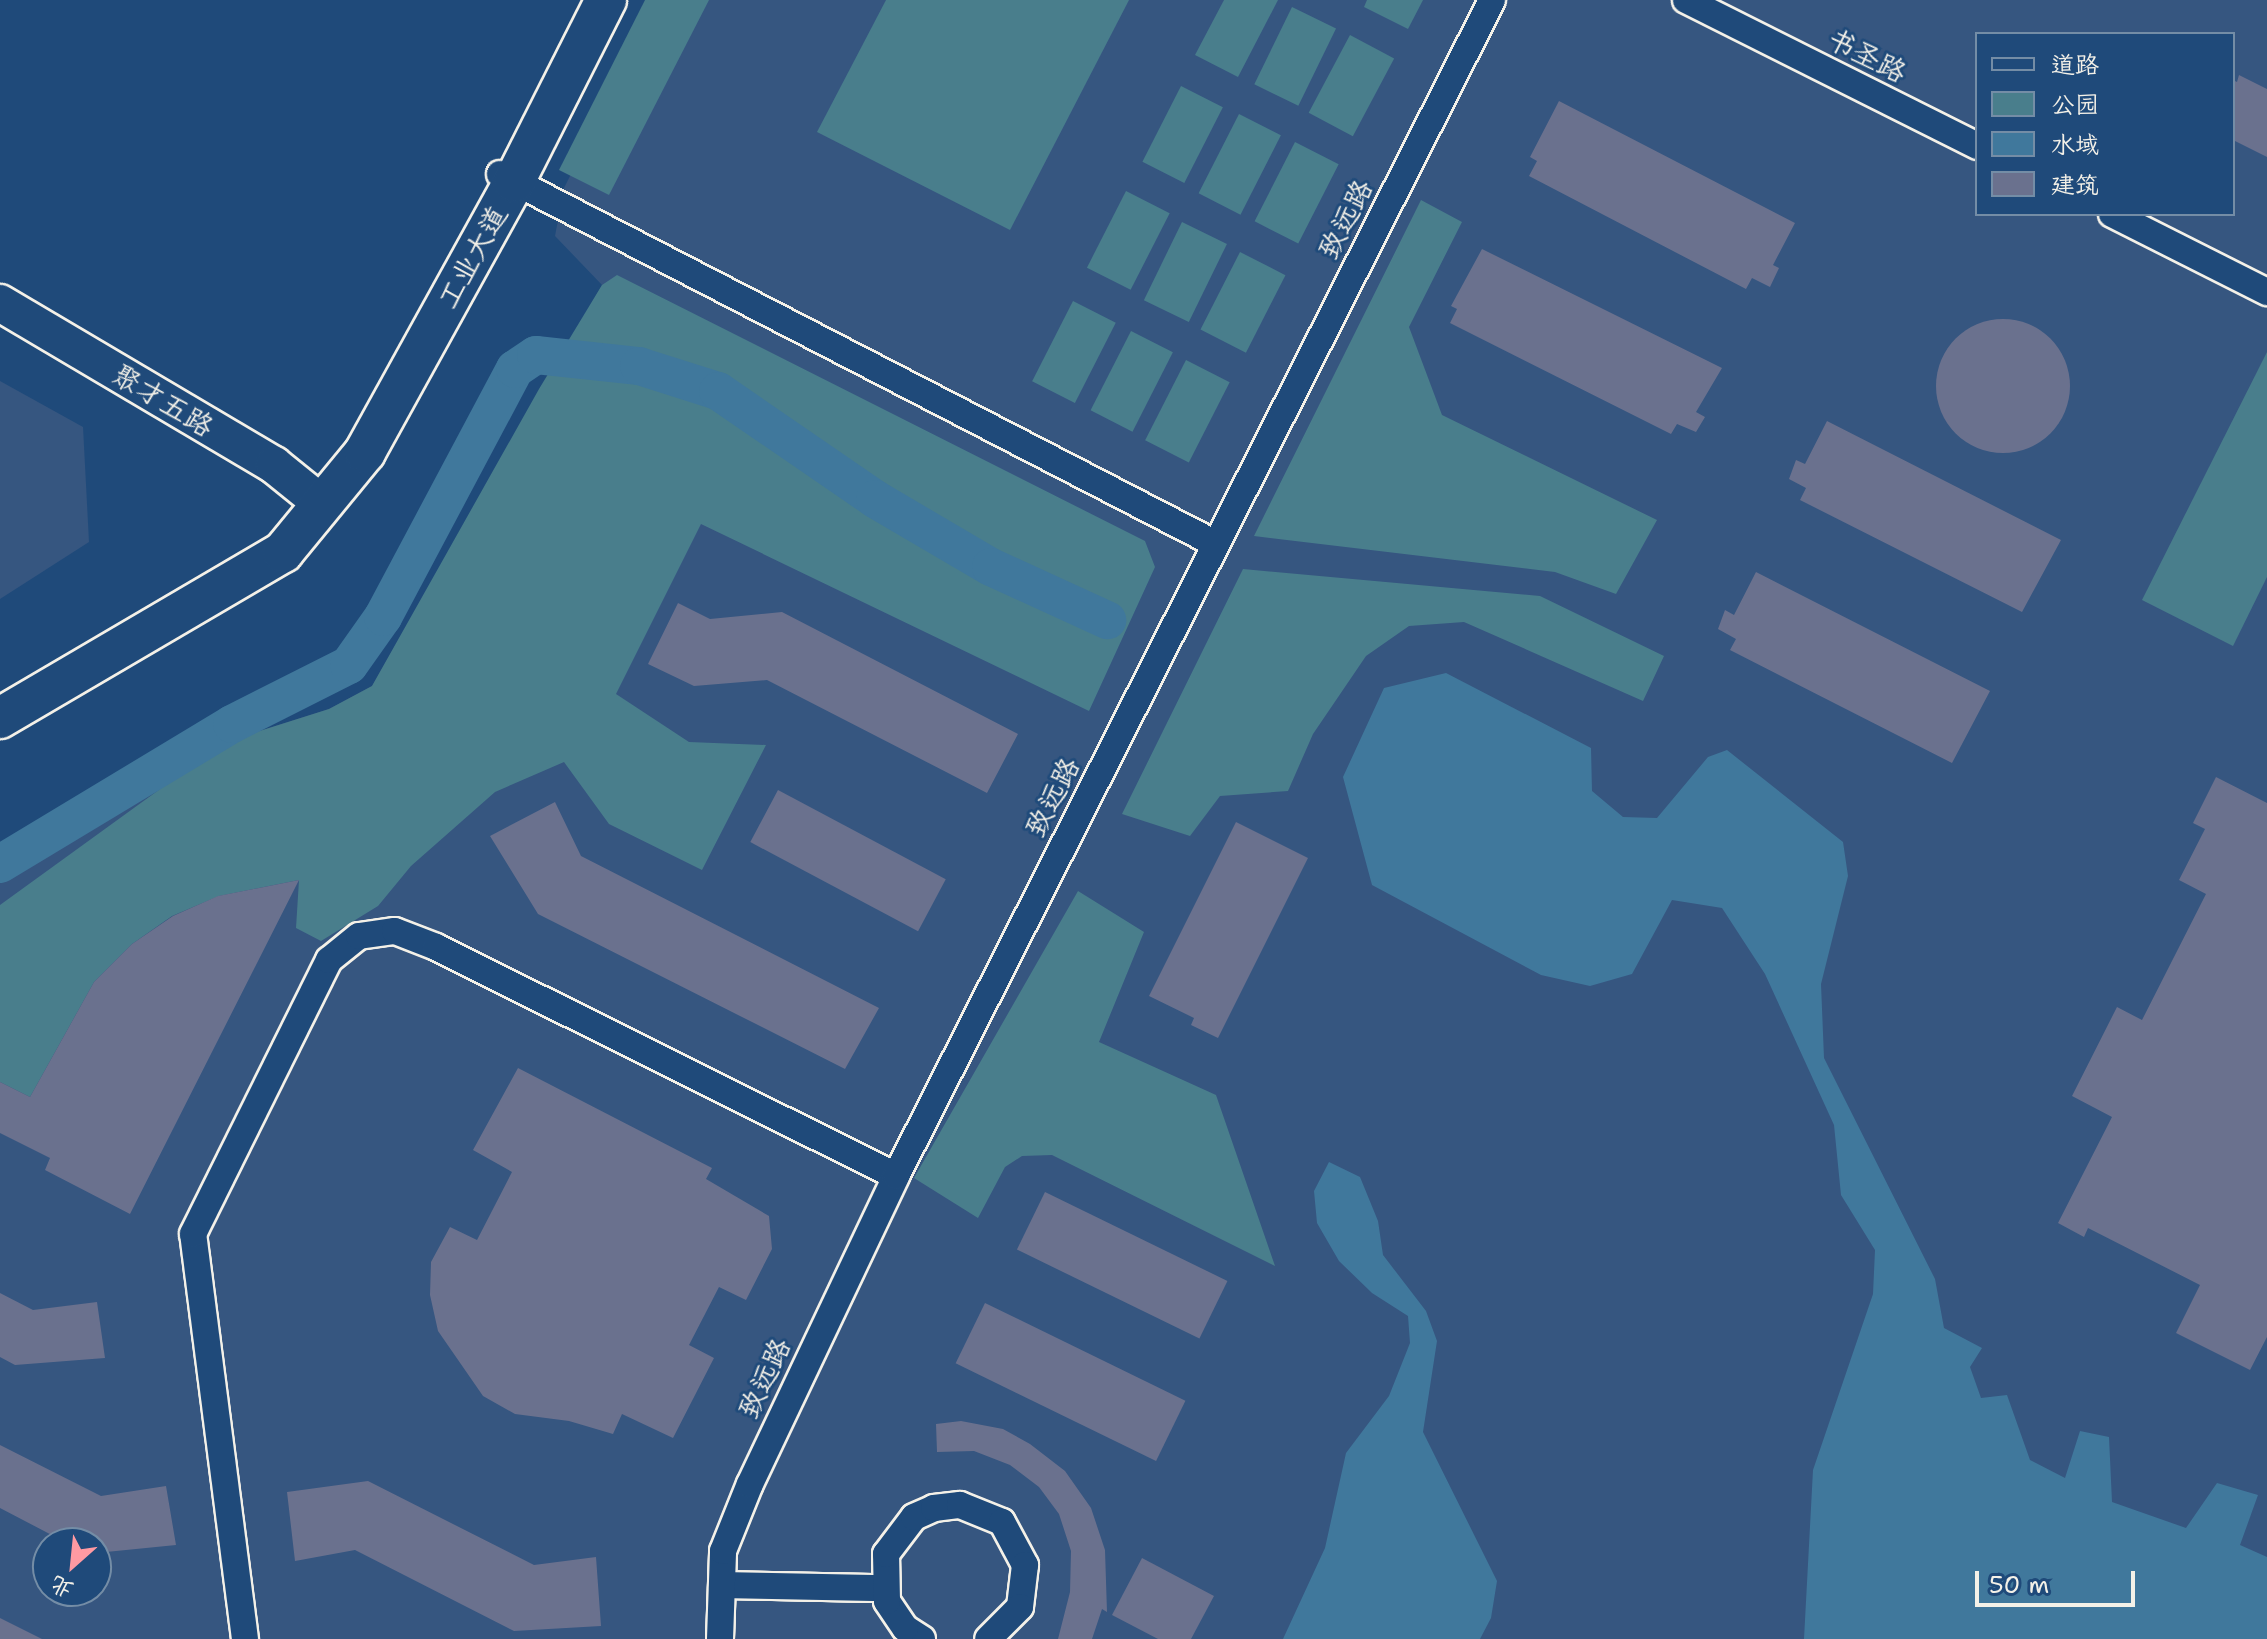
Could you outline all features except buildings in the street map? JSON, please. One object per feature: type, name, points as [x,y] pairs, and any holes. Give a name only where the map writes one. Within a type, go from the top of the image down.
[{"type":"main road","name":"工业大道","points":[[506,177],[584,0]]},
{"type":"main road","name":"工业大道","points":[[0,718],[283,552],[321,503],[347,443],[506,177],[606,0]]},
{"type":"main road","points":[[0,695],[321,503]]},
{"type":"street","name":"致远路","points":[[720,1639],[723,1551],[750,1484],[896,1176],[1492,0]]},
{"type":"street","name":"书圣路","points":[[1686,0],[1975,145]]},
{"type":"street","points":[[506,177],[1216,544]]},
{"type":"street","points":[[2116,216],[2267,292]]},
{"type":"street","name":"聚才五路","points":[[0,303],[274,465],[321,503]]},
{"type":"street","points":[[245,1639],[193,1234],[329,960],[359,936],[395,931],[436,947],[896,1176]]},
{"type":"street","points":[[922,1639],[895,1617],[885,1588],[886,1554],[914,1517],[934,1508],[980,1510],[1012,1534],[1025,1565],[1020,1607],[988,1639]]},
{"type":"street","points":[[722,1585],[885,1588]]},
{"type":"shaded area","points":[[658,0],[2267,0],[2267,1639],[0,1639],[0,879],[225,742],[329,709],[372,686],[602,285],[555,236],[564,188]]},
{"type":"shaded area","points":[[0,381],[83,427],[89,542],[0,599]]},
{"type":"green space","points":[[645,0],[709,0],[609,195],[559,170]]},
{"type":"green space","points":[[886,0],[1129,0],[1010,230],[817,132]]},
{"type":"green space","points":[[1224,0],[1278,0],[1238,77],[1195,55]]},
{"type":"green space","points":[[1367,0],[1423,0],[1408,29],[1364,7]]},
{"type":"green space","points":[[1292,7],[1336,28],[1298,106],[1254,84]]},
{"type":"green space","points":[[1350,35],[1394,58],[1353,136],[1309,113]]},
{"type":"green space","points":[[1181,86],[1223,107],[1184,183],[1142,162]]},
{"type":"green space","points":[[1239,114],[1281,135],[1240,215],[1199,193]]},
{"type":"green space","points":[[1295,142],[1339,164],[1298,244],[1255,221]]},
{"type":"green space","points":[[1126,191],[1170,213],[1131,290],[1087,268]]},
{"type":"green space","points":[[1421,200],[1462,222],[1409,327],[1442,415],[1657,520],[1616,594],[1555,572],[1254,536]]},
{"type":"green space","points":[[1182,222],[1227,244],[1189,322],[1144,300]]},
{"type":"green space","points":[[1240,252],[1285,275],[1246,353],[1201,330]]},
{"type":"green space","points":[[617,275],[1145,541],[1155,567],[1089,711],[701,524],[616,694],[689,742],[766,745],[702,870],[609,824],[564,762],[495,792],[411,866],[378,906],[321,941],[296,928],[299,880],[219,896],[172,916],[132,944],[94,982],[30,1097],[0,1082],[0,905],[225,742],[329,709],[372,686],[539,389],[602,285]]},
{"type":"green space","points":[[1073,301],[1116,323],[1075,403],[1032,381]]},
{"type":"green space","points":[[1131,331],[1173,352],[1132,432],[1091,410]]},
{"type":"green space","points":[[2267,352],[2267,577],[2233,646],[2142,600]]},
{"type":"green space","points":[[1186,360],[1230,382],[1189,462],[1145,440]]},
{"type":"green space","points":[[1243,569],[1540,596],[1664,656],[1643,701],[1464,622],[1409,626],[1366,656],[1313,734],[1288,791],[1220,796],[1190,836],[1122,814]]},
{"type":"green space","points":[[1078,891],[1144,932],[1099,1042],[1216,1095],[1275,1266],[1052,1155],[1022,1156],[1005,1167],[978,1218],[914,1178]]},
{"type":"water","points":[[1446,673],[1591,748],[1592,791],[1623,817],[1657,818],[1708,757],[1727,750],[1843,842],[1848,876],[1821,984],[1824,1058],[1935,1279],[1944,1328],[1982,1348],[1970,1367],[1981,1398],[2007,1395],[2030,1460],[2065,1478],[2080,1431],[2109,1437],[2112,1502],[2186,1528],[2217,1483],[2258,1495],[2240,1545],[2267,1557],[2267,1639],[1804,1639],[1813,1470],[1873,1294],[1875,1250],[1841,1195],[1834,1125],[1765,974],[1722,908],[1672,900],[1632,974],[1590,986],[1541,975],[1372,885],[1343,777],[1384,688]]},
{"type":"water","points":[[1329,1162],[1360,1177],[1378,1221],[1383,1255],[1426,1311],[1437,1341],[1423,1432],[1497,1581],[1491,1618],[1480,1639],[1283,1639],[1325,1548],[1346,1453],[1389,1396],[1410,1343],[1408,1316],[1372,1293],[1339,1261],[1317,1223],[1314,1191]]},
{"type":"waterway","points":[[0,864],[232,724],[349,665],[383,617],[515,369],[536,355],[639,366],[718,391],[875,499],[991,567],[1107,620]]}]
